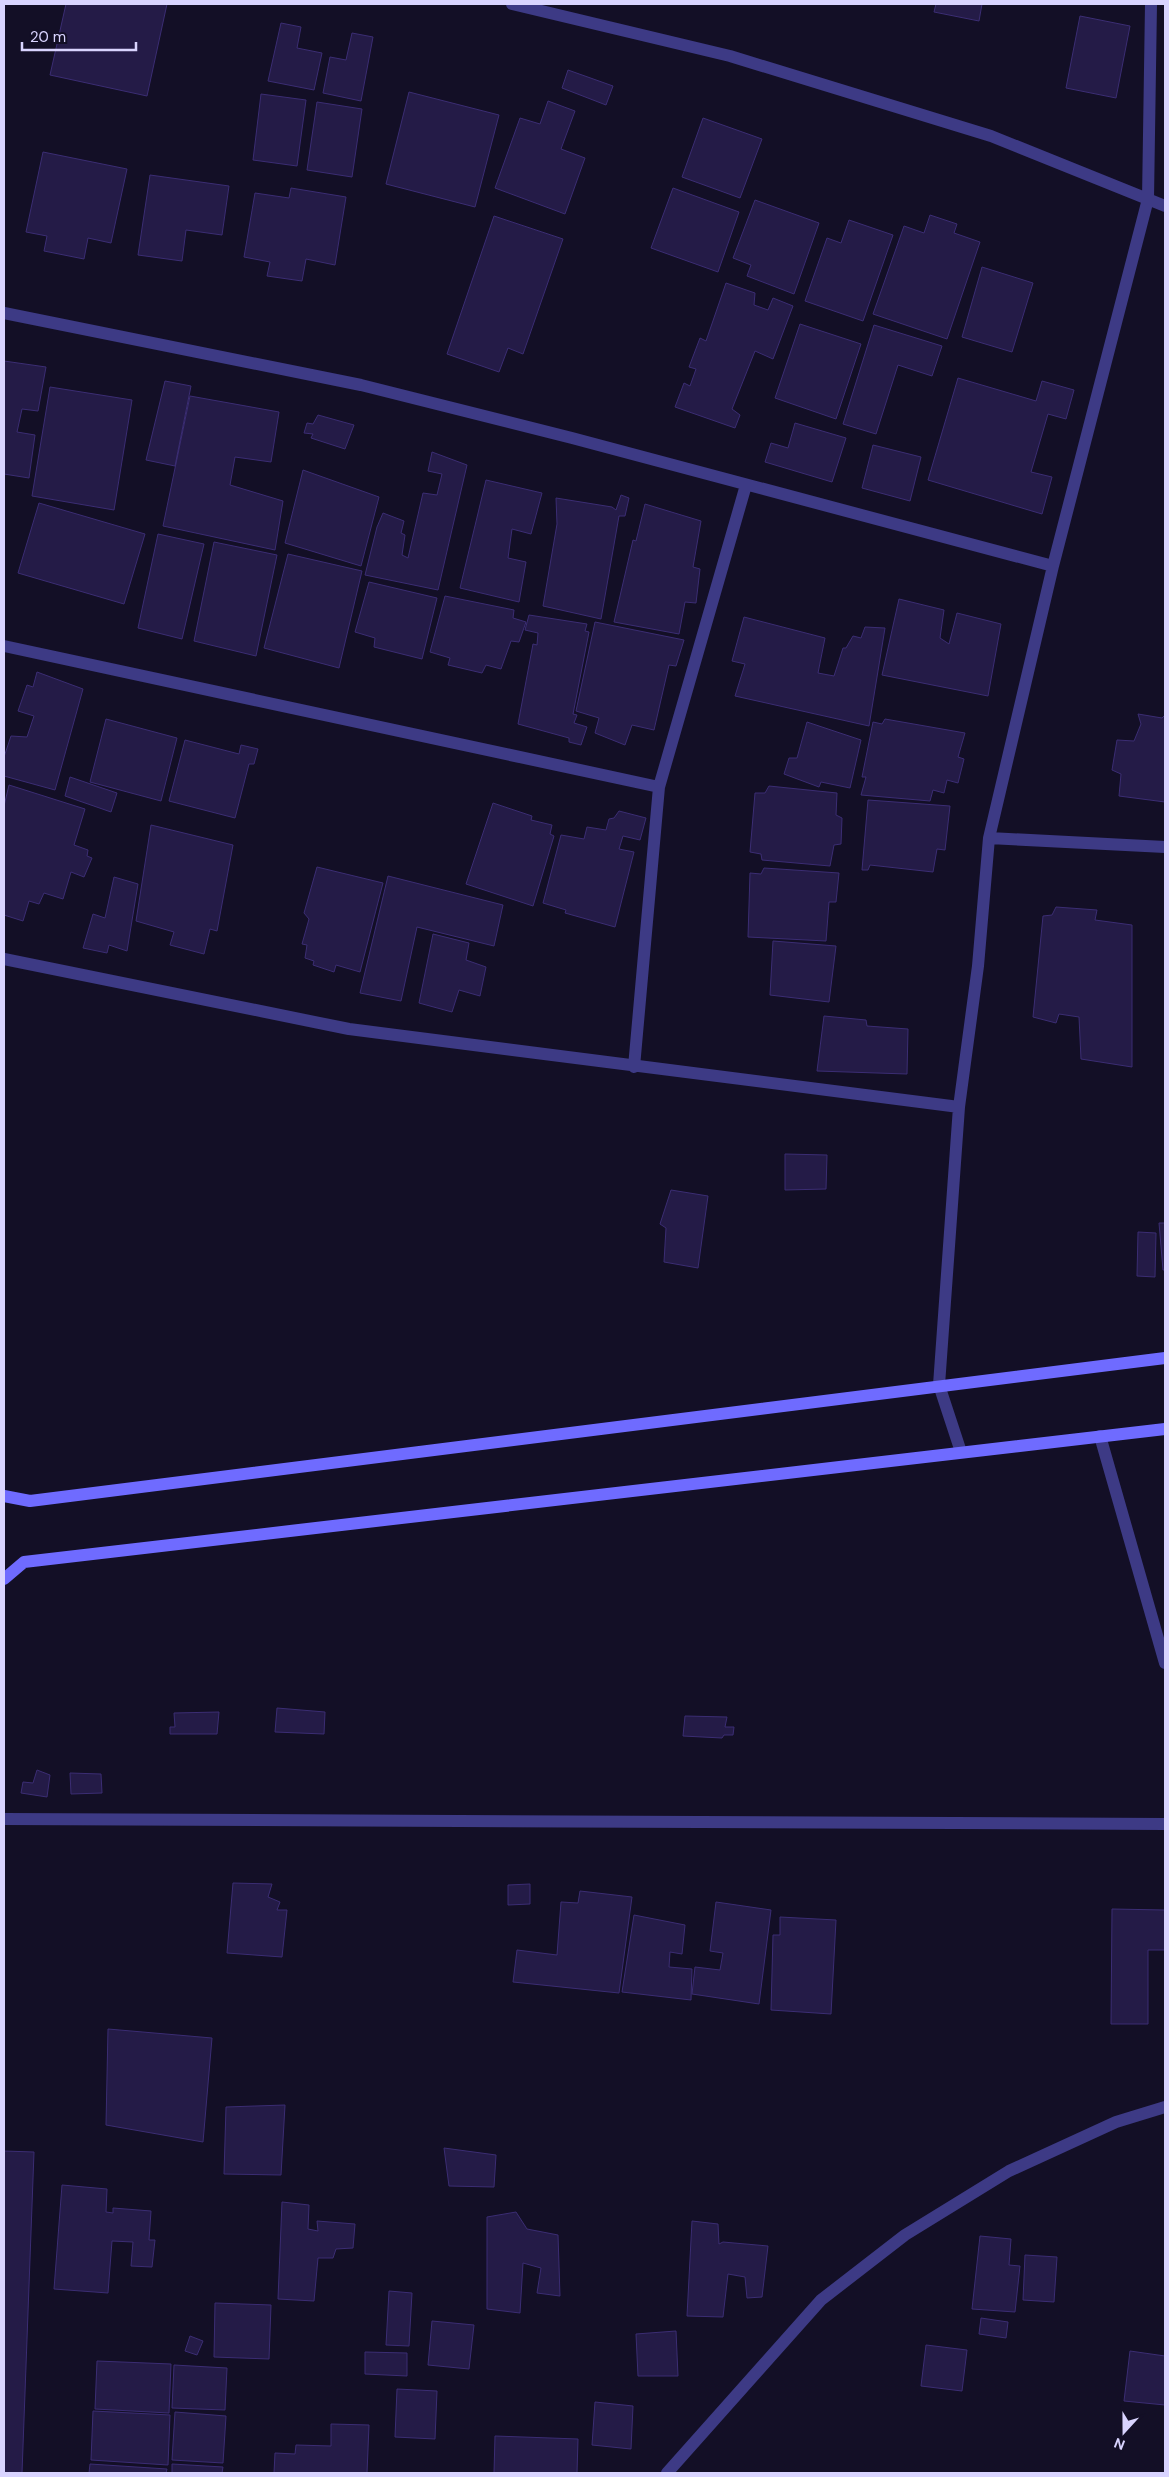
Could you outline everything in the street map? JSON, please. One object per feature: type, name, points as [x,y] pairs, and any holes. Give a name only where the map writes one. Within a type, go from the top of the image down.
[{"type":"main road","points":[[4,1496],[30,1501],[1165,1358]]},
{"type":"main road","points":[[4,1579],[24,1562],[1165,1429]]},
{"type":"street","points":[[512,4],[730,56],[991,136],[1165,206]]},
{"type":"street","points":[[961,1452],[939,1385],[959,1107],[978,966],[989,838],[1053,566],[1148,199],[1151,4]]},
{"type":"street","points":[[4,313],[361,385],[746,484],[1053,566]]},
{"type":"street","points":[[634,1067],[659,786],[746,484]]},
{"type":"street","points":[[4,646],[659,786]]},
{"type":"street","points":[[989,838],[1165,847]]},
{"type":"street","points":[[4,959],[349,1029],[634,1067],[959,1107]]},
{"type":"street","points":[[1100,1436],[1165,1663]]},
{"type":"street","points":[[4,1820],[1165,1824]]},
{"type":"street","points":[[667,2473],[821,2300],[905,2235],[1009,2171],[1116,2122],[1165,2107]]},
{"type":"building","points":[[66,4],[167,4],[147,96],[50,75]]},
{"type":"building","points":[[936,4],[982,4],[979,21],[934,12]]},
{"type":"building","points":[[1080,16],[1130,26],[1116,98],[1066,88]]},
{"type":"building","points":[[281,23],[301,27],[297,48],[322,53],[314,90],[268,81]]},
{"type":"building","points":[[352,33],[373,37],[361,101],[323,93],[330,57],[346,60]]},
{"type":"building","points":[[568,70],[613,86],[606,105],[562,88]]},
{"type":"building","points":[[409,92],[499,115],[475,207],[386,184]]},
{"type":"building","points":[[261,94],[306,100],[297,166],[253,160]]},
{"type":"building","points":[[548,101],[575,111],[561,149],[585,158],[565,214],[495,188],[520,118],[540,124]]},
{"type":"building","points":[[317,102],[362,109],[352,177],[307,170]]},
{"type":"building","points":[[703,118],[762,139],[740,198],[682,177]]},
{"type":"building","points":[[43,152],[127,169],[111,243],[88,238],[84,259],[44,251],[47,236],[26,232]]},
{"type":"building","points":[[150,175],[229,186],[222,235],[186,230],[182,261],[138,255]]},
{"type":"building","points":[[291,188],[346,197],[335,265],[306,259],[302,281],[267,276],[270,262],[244,257],[255,193],[289,198]]},
{"type":"building","points":[[673,188],[739,212],[718,272],[651,248]]},
{"type":"building","points":[[755,200],[819,223],[794,294],[747,276],[751,265],[733,258]]},
{"type":"building","points":[[930,215],[957,224],[954,233],[980,242],[947,339],[873,314],[904,226],[924,233]]},
{"type":"building","points":[[494,216],[563,239],[523,354],[508,348],[499,372],[447,354]]},
{"type":"building","points":[[849,220],[893,235],[863,321],[805,301],[827,238],[841,243]]},
{"type":"building","points":[[982,267],[1033,283],[1012,352],[962,337]]},
{"type":"building","points":[[726,283],[755,293],[754,305],[768,310],[773,298],[793,306],[773,359],[755,351],[732,409],[740,415],[735,428],[675,407],[684,383],[690,386],[696,369],[689,367],[700,338],[706,341]]},
{"type":"building","points":[[800,324],[861,344],[836,419],[775,398]]},
{"type":"building","points":[[874,325],[942,346],[932,376],[898,365],[876,434],[843,424]]},
{"type":"building","points":[[4,361],[46,367],[38,411],[22,409],[17,432],[35,435],[29,478],[4,474]]},
{"type":"building","points":[[958,378],[1036,401],[1042,381],[1074,390],[1066,419],[1048,414],[1031,472],[1052,477],[1042,514],[928,480]]},
{"type":"building","points":[[165,381],[191,386],[175,466],[146,460]]},
{"type":"building","points":[[50,387],[132,400],[114,510],[32,496]]},
{"type":"building","points":[[190,396],[279,412],[271,462],[235,457],[230,485],[283,501],[275,550],[163,526]]},
{"type":"building","points":[[318,415],[354,425],[345,449],[311,438],[313,434],[304,433],[307,423],[313,424]]},
{"type":"building","points":[[795,423],[846,438],[832,482],[765,462],[771,443],[788,448]]},
{"type":"building","points":[[873,445],[921,457],[910,501],[862,488]]},
{"type":"building","points":[[432,452],[467,465],[438,590],[365,575],[377,527],[383,513],[404,521],[401,533],[405,535],[402,555],[408,558],[423,493],[437,495],[442,474],[428,471]]},
{"type":"building","points":[[303,470],[379,497],[361,566],[285,543]]},
{"type":"building","points":[[486,480],[542,493],[531,534],[512,529],[508,558],[526,562],[519,602],[460,588]]},
{"type":"building","points":[[621,495],[629,498],[625,516],[619,516],[601,619],[543,606],[557,524],[556,498],[612,507],[616,510]]},
{"type":"building","points":[[39,503],[145,534],[124,604],[18,573]]},
{"type":"building","points":[[645,504],[701,521],[693,567],[700,569],[696,603],[685,602],[679,634],[614,622],[633,540],[636,541]]},
{"type":"building","points":[[158,534],[204,544],[182,639],[138,628]]},
{"type":"building","points":[[214,542],[277,555],[256,656],[194,641]]},
{"type":"building","points":[[288,554],[362,571],[339,668],[264,648]]},
{"type":"building","points":[[369,582],[437,598],[422,659],[374,647],[375,638],[355,632]]},
{"type":"building","points":[[445,596],[514,610],[513,618],[526,622],[519,642],[511,641],[501,669],[486,665],[482,673],[448,665],[450,658],[430,652]]},
{"type":"building","points":[[899,599],[944,610],[940,638],[949,644],[957,613],[1001,624],[988,696],[882,675]]},
{"type":"building","points":[[529,615],[587,624],[585,631],[589,632],[573,714],[577,715],[574,723],[587,727],[581,745],[569,742],[569,738],[518,724],[533,644],[537,645],[538,633],[525,630]]},
{"type":"building","points":[[744,617],[825,638],[818,673],[834,676],[843,648],[846,648],[853,636],[861,638],[865,627],[885,628],[869,726],[735,696],[745,664],[732,661]]},
{"type":"building","points":[[595,622],[684,640],[676,666],[669,665],[654,730],[632,725],[625,745],[595,733],[599,718],[576,711]]},
{"type":"building","points":[[37,672],[83,689],[55,790],[4,776],[4,757],[11,736],[27,737],[34,716],[18,711],[27,685],[33,687]]},
{"type":"building","points":[[1138,714],[1162,718],[1165,715],[1165,802],[1119,796],[1121,774],[1112,770],[1117,740],[1134,741],[1141,724]]},
{"type":"building","points":[[106,719],[177,738],[161,801],[90,782]]},
{"type":"building","points":[[885,719],[965,733],[958,757],[964,759],[958,783],[947,780],[944,793],[933,790],[930,801],[861,795],[866,777],[862,777],[873,722],[882,724]]},
{"type":"building","points":[[807,722],[861,740],[850,788],[821,782],[819,787],[784,774],[789,758],[797,758]]},
{"type":"building","points":[[185,740],[239,754],[241,745],[258,749],[254,764],[249,764],[235,818],[169,801]]},
{"type":"building","points":[[70,777],[117,793],[111,812],[65,796]]},
{"type":"building","points":[[9,785],[85,809],[74,845],[88,850],[87,856],[92,858],[84,877],[71,872],[63,899],[44,893],[39,904],[29,901],[23,921],[4,915],[4,806]]},
{"type":"building","points":[[769,786],[837,793],[836,815],[842,818],[841,844],[834,845],[830,866],[762,860],[761,854],[750,852],[755,793],[765,793]]},
{"type":"building","points":[[868,800],[950,806],[945,850],[937,849],[933,872],[870,865],[868,870],[862,870]]},
{"type":"building","points":[[493,803],[532,816],[531,820],[552,825],[550,834],[554,836],[533,906],[466,884]]},
{"type":"building","points":[[619,811],[646,818],[640,840],[623,836],[619,849],[634,852],[615,927],[565,913],[566,910],[543,903],[561,835],[584,839],[587,827],[606,830],[609,819],[614,818]]},
{"type":"building","points":[[151,825],[233,845],[217,931],[210,929],[204,954],[170,945],[174,932],[136,921]]},
{"type":"building","points":[[317,867],[383,883],[360,972],[336,965],[334,972],[313,965],[314,961],[305,958],[307,945],[302,944],[309,919],[304,913]]},
{"type":"building","points":[[764,868],[839,873],[836,902],[829,902],[826,941],[748,937],[750,873],[761,874]]},
{"type":"building","points":[[388,876],[503,905],[494,946],[417,927],[401,1001],[360,993]]},
{"type":"building","points":[[114,877],[138,884],[127,951],[109,945],[107,953],[83,948],[93,914],[105,918]]},
{"type":"building","points":[[1056,907],[1097,910],[1095,920],[1132,925],[1132,1067],[1081,1059],[1079,1017],[1059,1014],[1056,1023],[1033,1017],[1043,916],[1052,915]]},
{"type":"building","points":[[433,934],[469,943],[466,960],[486,967],[480,996],[459,990],[452,1012],[419,1003]]},
{"type":"building","points":[[773,941],[836,946],[829,1002],[770,995]]},
{"type":"building","points":[[824,1016],[866,1020],[867,1026],[908,1029],[907,1074],[817,1071]]},
{"type":"building","points":[[785,1154],[827,1155],[826,1189],[785,1190]]},
{"type":"building","points":[[671,1190],[708,1196],[698,1268],[664,1262],[666,1228],[660,1224]]},
{"type":"building","points":[[1159,1223],[1165,1223],[1165,1270],[1163,1270]]},
{"type":"building","points":[[1138,1232],[1156,1233],[1155,1277],[1137,1276]]},
{"type":"building","points":[[277,1708],[325,1712],[324,1734],[275,1732]]},
{"type":"building","points":[[219,1712],[217,1734],[170,1734],[170,1727],[175,1727],[174,1713]]},
{"type":"building","points":[[685,1716],[727,1717],[725,1727],[734,1727],[733,1735],[724,1735],[722,1738],[683,1736]]},
{"type":"building","points":[[37,1770],[50,1775],[47,1797],[21,1793],[23,1782],[33,1783]]},
{"type":"building","points":[[70,1773],[101,1774],[102,1793],[71,1794]]},
{"type":"building","points":[[233,1883],[272,1884],[268,1897],[280,1902],[277,1910],[287,1910],[282,1957],[227,1953]]},
{"type":"building","points":[[530,1884],[530,1904],[508,1905],[508,1885]]},
{"type":"building","points":[[580,1891],[632,1897],[619,1993],[513,1982],[517,1950],[557,1955],[561,1902],[578,1903]]},
{"type":"building","points":[[716,1902],[771,1910],[759,2004],[692,1994],[695,1967],[720,1970],[723,1953],[710,1951]]},
{"type":"building","points":[[1112,1909],[1165,1910],[1165,1950],[1148,1950],[1148,2024],[1111,2024]]},
{"type":"building","points":[[634,1915],[685,1925],[682,1954],[670,1952],[669,1967],[692,1969],[691,2000],[622,1992]]},
{"type":"building","points":[[780,1917],[836,1920],[831,2014],[771,2010],[773,1935],[780,1935]]},
{"type":"building","points":[[108,2029],[212,2038],[203,2142],[106,2125]]},
{"type":"building","points":[[285,2105],[281,2175],[224,2174],[226,2107]]},
{"type":"building","points":[[444,2148],[496,2155],[494,2187],[449,2186]]},
{"type":"building","points":[[4,2151],[34,2152],[22,2473],[4,2473]]},
{"type":"building","points":[[62,2185],[107,2189],[106,2212],[113,2213],[113,2208],[151,2211],[149,2240],[155,2240],[152,2267],[131,2266],[133,2242],[112,2241],[108,2293],[54,2289]]},
{"type":"building","points":[[282,2202],[309,2205],[308,2229],[318,2231],[317,2221],[355,2224],[353,2248],[336,2249],[333,2258],[318,2258],[314,2301],[278,2299]]},
{"type":"building","points":[[516,2212],[527,2229],[558,2235],[560,2296],[537,2293],[541,2268],[523,2263],[520,2313],[487,2309],[487,2217]]},
{"type":"building","points":[[692,2221],[718,2224],[719,2244],[723,2242],[768,2246],[762,2297],[747,2298],[745,2277],[728,2274],[723,2317],[687,2316]]},
{"type":"building","points":[[980,2236],[1011,2239],[1009,2265],[1020,2266],[1015,2312],[972,2309]]},
{"type":"building","points":[[1025,2255],[1057,2257],[1054,2302],[1023,2300]]},
{"type":"building","points":[[389,2291],[412,2293],[409,2346],[386,2345]]},
{"type":"building","points":[[215,2303],[271,2305],[269,2359],[214,2357]]},
{"type":"building","points":[[981,2318],[1008,2322],[1006,2338],[979,2334]]},
{"type":"building","points":[[432,2321],[474,2325],[469,2369],[428,2365]]},
{"type":"building","points":[[676,2331],[678,2376],[638,2376],[636,2334]]},
{"type":"building","points":[[190,2336],[203,2341],[197,2355],[185,2351]]},
{"type":"building","points":[[926,2345],[967,2350],[962,2391],[921,2386]]},
{"type":"building","points":[[1130,2351],[1165,2356],[1165,2405],[1124,2401]]},
{"type":"building","points":[[365,2352],[407,2353],[407,2376],[365,2374]]},
{"type":"building","points":[[97,2361],[171,2364],[169,2413],[95,2409]]},
{"type":"building","points":[[174,2365],[227,2368],[225,2410],[172,2408]]},
{"type":"building","points":[[397,2389],[437,2391],[435,2439],[395,2437]]},
{"type":"building","points":[[595,2402],[633,2406],[631,2449],[592,2445]]},
{"type":"building","points":[[93,2411],[170,2415],[168,2465],[91,2460]]},
{"type":"building","points":[[175,2412],[226,2416],[223,2463],[172,2460]]},
{"type":"building","points":[[331,2424],[369,2425],[367,2473],[274,2473],[275,2453],[295,2454],[296,2445],[331,2446]]},
{"type":"building","points":[[495,2436],[578,2439],[577,2473],[494,2473]]},
{"type":"building","points":[[90,2464],[167,2469],[166,2473],[89,2473]]},
{"type":"building","points":[[172,2464],[223,2467],[222,2473],[172,2473]]}]
